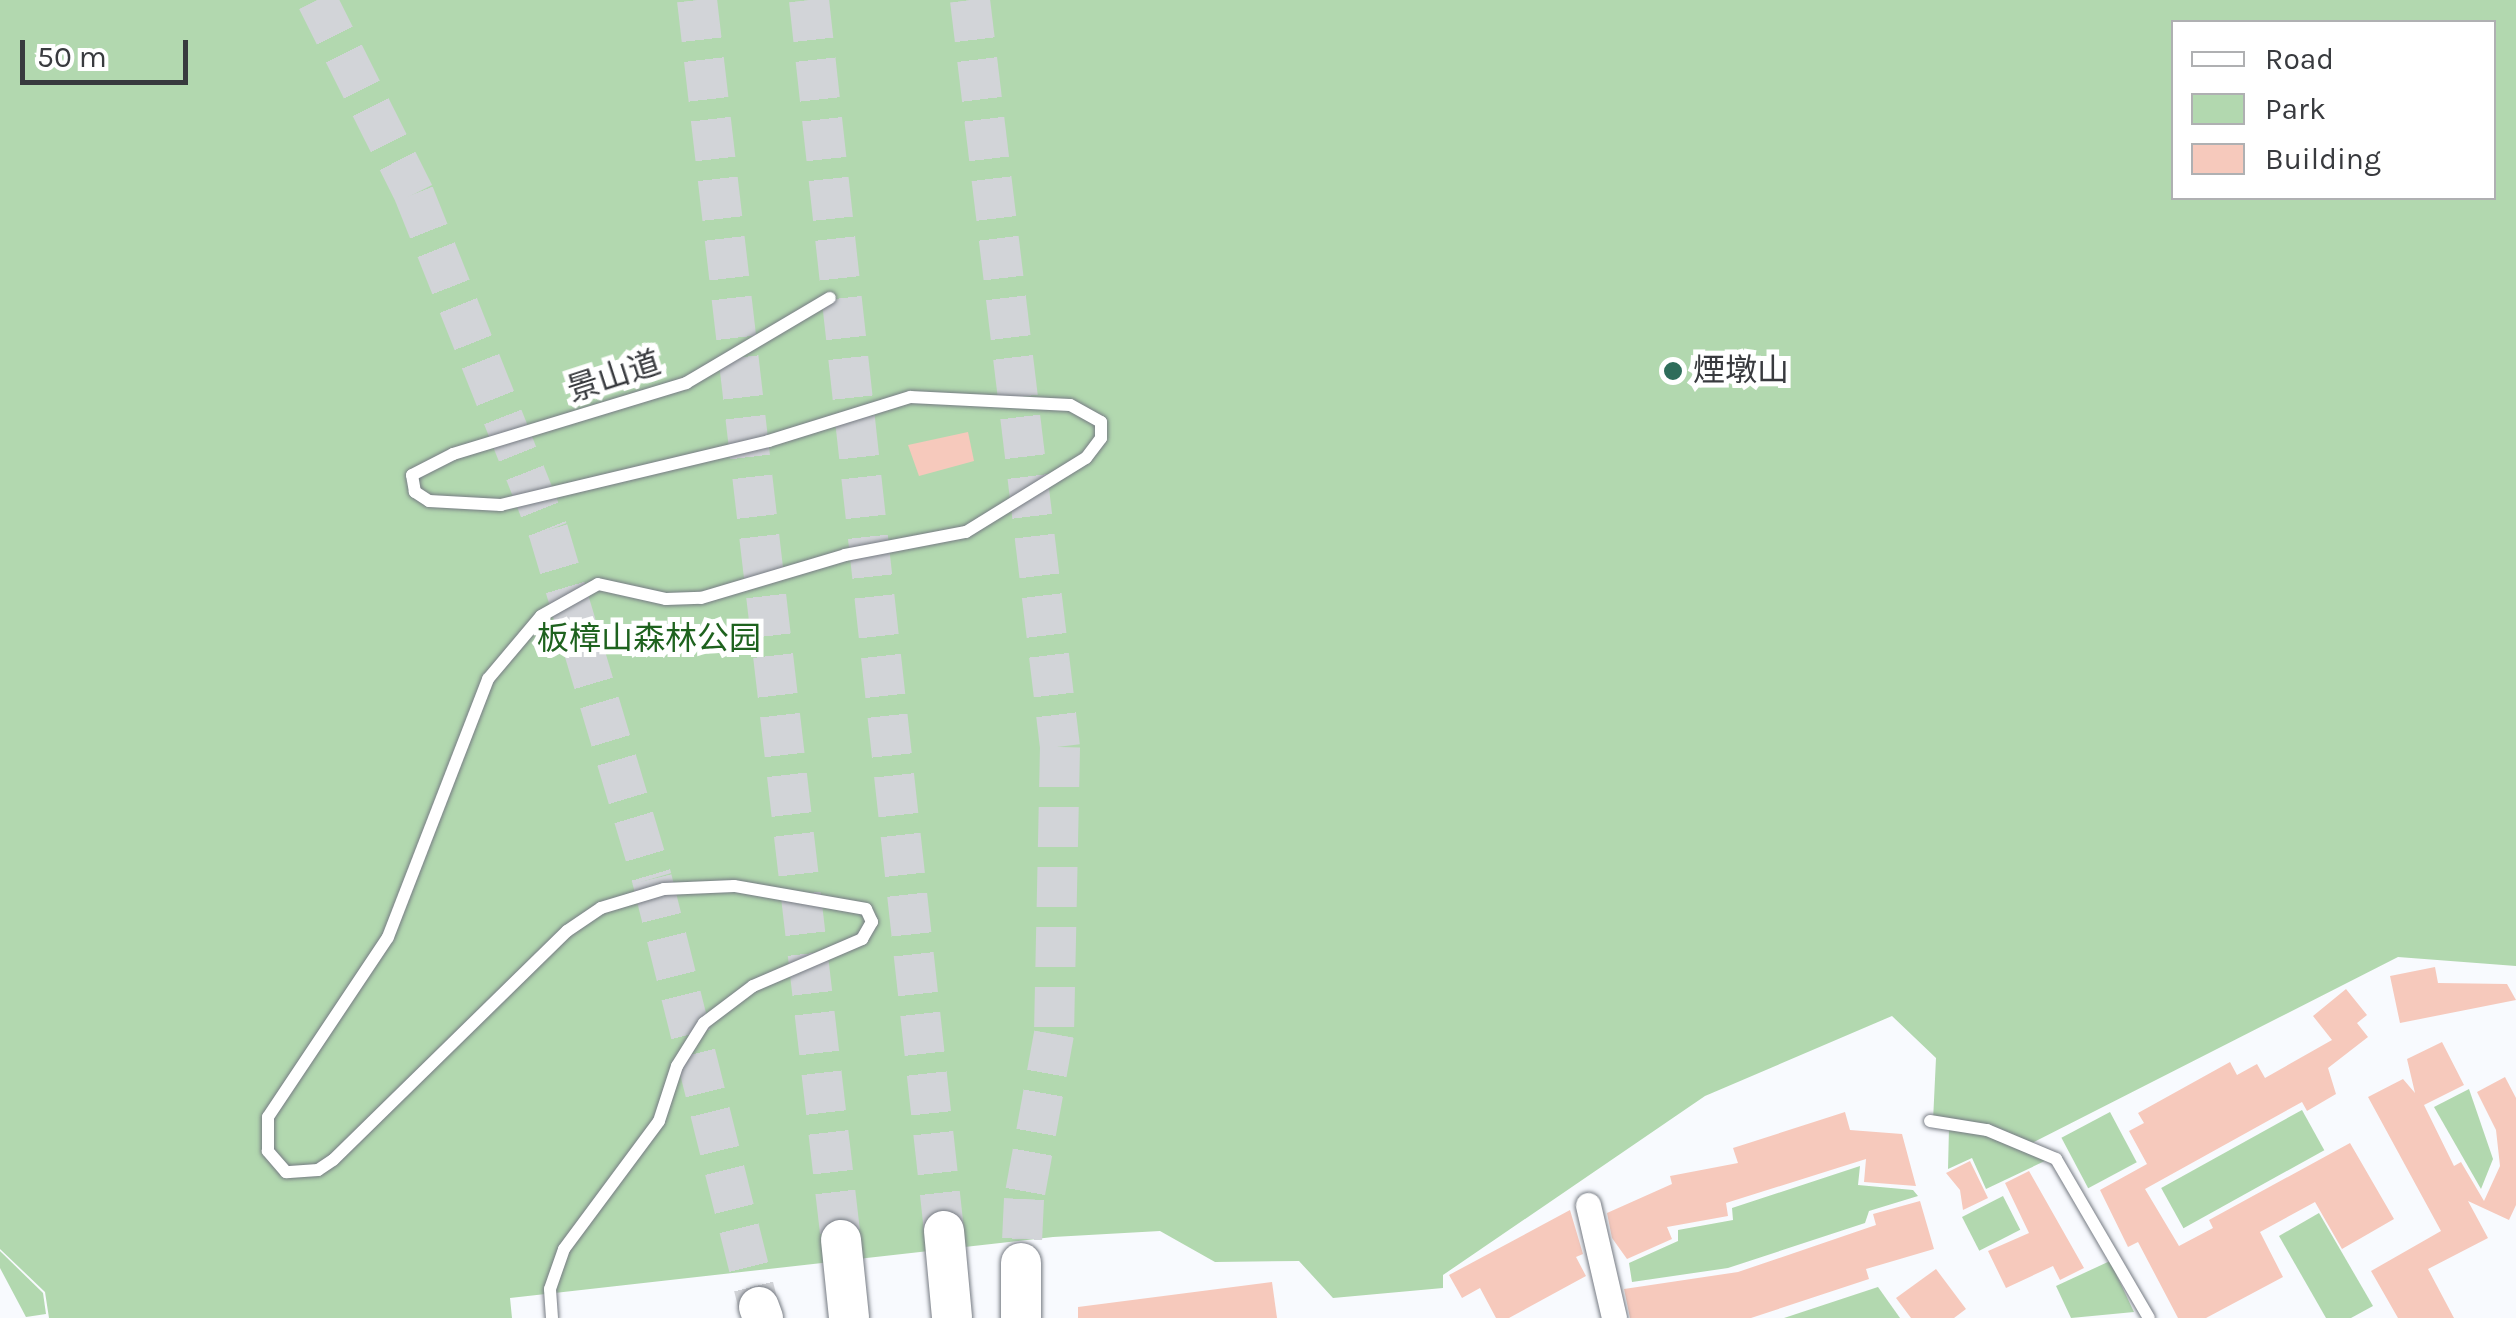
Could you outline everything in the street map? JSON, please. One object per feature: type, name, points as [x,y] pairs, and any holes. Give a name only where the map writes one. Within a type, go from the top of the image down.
[{"type":"main road","points":[[944,1231],[952,1318]]},
{"type":"main road","points":[[841,1240],[849,1318]]},
{"type":"main road","points":[[1020,1318],[1021,1263]]},
{"type":"street","points":[[1588,1205],[1614,1318]]},
{"type":"lane","name":"景山道","points":[[552,1318],[550,1289],[564,1249],[659,1121],[678,1066],[704,1022],[754,986],[862,939],[872,922],[866,909],[734,886],[664,889],[602,908],[567,931],[334,1160],[318,1170],[286,1172],[268,1151],[268,1117],[388,937],[488,679],[541,616],[598,584],[666,599],[702,598],[846,555],[966,532],[1086,458],[1101,438],[1101,422],[1070,405],[910,397],[815,429],[502,505],[451,506],[429,500],[412,485],[418,469],[453,454],[686,384],[830,298]]},
{"type":"lane","points":[[1930,1121],[1987,1130],[2056,1160],[2149,1318]]},
{"type":"green space","name":"板樟山森林公园","points":[[0,0],[2516,0],[2516,966],[2398,957],[2030,1144],[1933,1121],[1936,1058],[1892,1016],[1705,1096],[1443,1275],[1443,1288],[1333,1298],[1299,1261],[1215,1262],[1160,1231],[1053,1237],[510,1298],[512,1318],[49,1318],[45,1292],[0,1249]]},
{"type":"green space","points":[[2469,1089],[2493,1159],[2481,1189],[2434,1107]]},
{"type":"green space","points":[[2302,1110],[2324,1150],[2183,1228],[2161,1188]]},
{"type":"green space","points":[[2110,1112],[2137,1162],[2088,1188],[2061,1138]]},
{"type":"green space","points":[[1949,1128],[1987,1132],[2049,1159],[1986,1189],[1972,1158],[1948,1169]]},
{"type":"green space","points":[[1860,1166],[1858,1185],[1913,1190],[1918,1196],[1869,1211],[1865,1223],[1728,1268],[1632,1282],[1629,1263],[1678,1241],[1678,1230],[1733,1220],[1732,1208]]},
{"type":"green space","points":[[2003,1196],[2020,1230],[1979,1251],[1962,1217]]},
{"type":"green space","points":[[2319,1213],[2373,1306],[2351,1318],[2326,1318],[2279,1236]]},
{"type":"green space","points":[[0,1251],[43,1293],[46,1314],[26,1317],[0,1268]]},
{"type":"green space","points":[[2110,1261],[2134,1312],[2071,1318],[2056,1286]]},
{"type":"green space","points":[[1878,1287],[1900,1318],[1784,1318]]},
{"type":"building","points":[[968,432],[974,461],[919,476],[908,445]]},
{"type":"building","points":[[2435,967],[2438,983],[2507,984],[2516,1000],[2400,1023],[2390,976]]},
{"type":"building","points":[[2346,989],[2367,1015],[2357,1023],[2368,1037],[2328,1068],[2336,1094],[2307,1111],[2302,1102],[2145,1189],[2179,1246],[2213,1228],[2209,1220],[2350,1143],[2394,1219],[2342,1249],[2315,1202],[2260,1232],[2283,1277],[2206,1318],[2178,1318],[2138,1242],[2128,1247],[2100,1190],[2147,1164],[2129,1131],[2144,1123],[2138,1113],[2230,1062],[2237,1075],[2257,1064],[2265,1078],[2332,1040],[2313,1016]]},
{"type":"building","points":[[2442,1042],[2464,1085],[2424,1105],[2454,1166],[2461,1162],[2484,1201],[2500,1166],[2496,1130],[2477,1092],[2505,1077],[2516,1098],[2516,1205],[2509,1220],[2468,1201],[2488,1238],[2428,1269],[2454,1318],[2398,1318],[2371,1271],[2441,1231],[2368,1097],[2403,1079],[2415,1093],[2407,1059]]},
{"type":"building","points":[[1845,1112],[1850,1130],[1902,1134],[1916,1186],[1864,1182],[1866,1159],[1726,1203],[1728,1216],[1667,1227],[1672,1239],[1627,1259],[1612,1238],[1607,1213],[1672,1184],[1670,1176],[1738,1163],[1733,1148]]},
{"type":"building","points":[[1970,1161],[1988,1198],[1963,1210],[1960,1190],[1946,1173]]},
{"type":"building","points":[[2029,1171],[2084,1268],[2060,1280],[2053,1266],[2006,1288],[1988,1251],[2029,1233],[2005,1183]]},
{"type":"building","points":[[1920,1201],[1934,1249],[1866,1269],[1869,1279],[1751,1318],[1630,1318],[1624,1289],[1738,1272],[1876,1225],[1873,1214]]},
{"type":"building","points":[[1570,1210],[1583,1254],[1576,1257],[1586,1276],[1509,1318],[1496,1318],[1480,1288],[1462,1298],[1449,1275]]},
{"type":"building","points":[[1936,1269],[1966,1309],[1954,1318],[1911,1318],[1896,1298]]},
{"type":"building","points":[[1272,1282],[1277,1318],[1078,1318],[1078,1307]]},
{"type":"tunnel","points":[[317,0],[414,194],[548,530],[652,879],[759,1307]]},
{"type":"tunnel","points":[[697,0],[841,1240]]},
{"type":"tunnel","points":[[809,0],[944,1231]]},
{"type":"tunnel","points":[[970,0],[1060,747],[1054,1034],[1024,1199],[1021,1263]]},
{"type":"place","name":"煙墩山","points":[[1673,371]]}]
